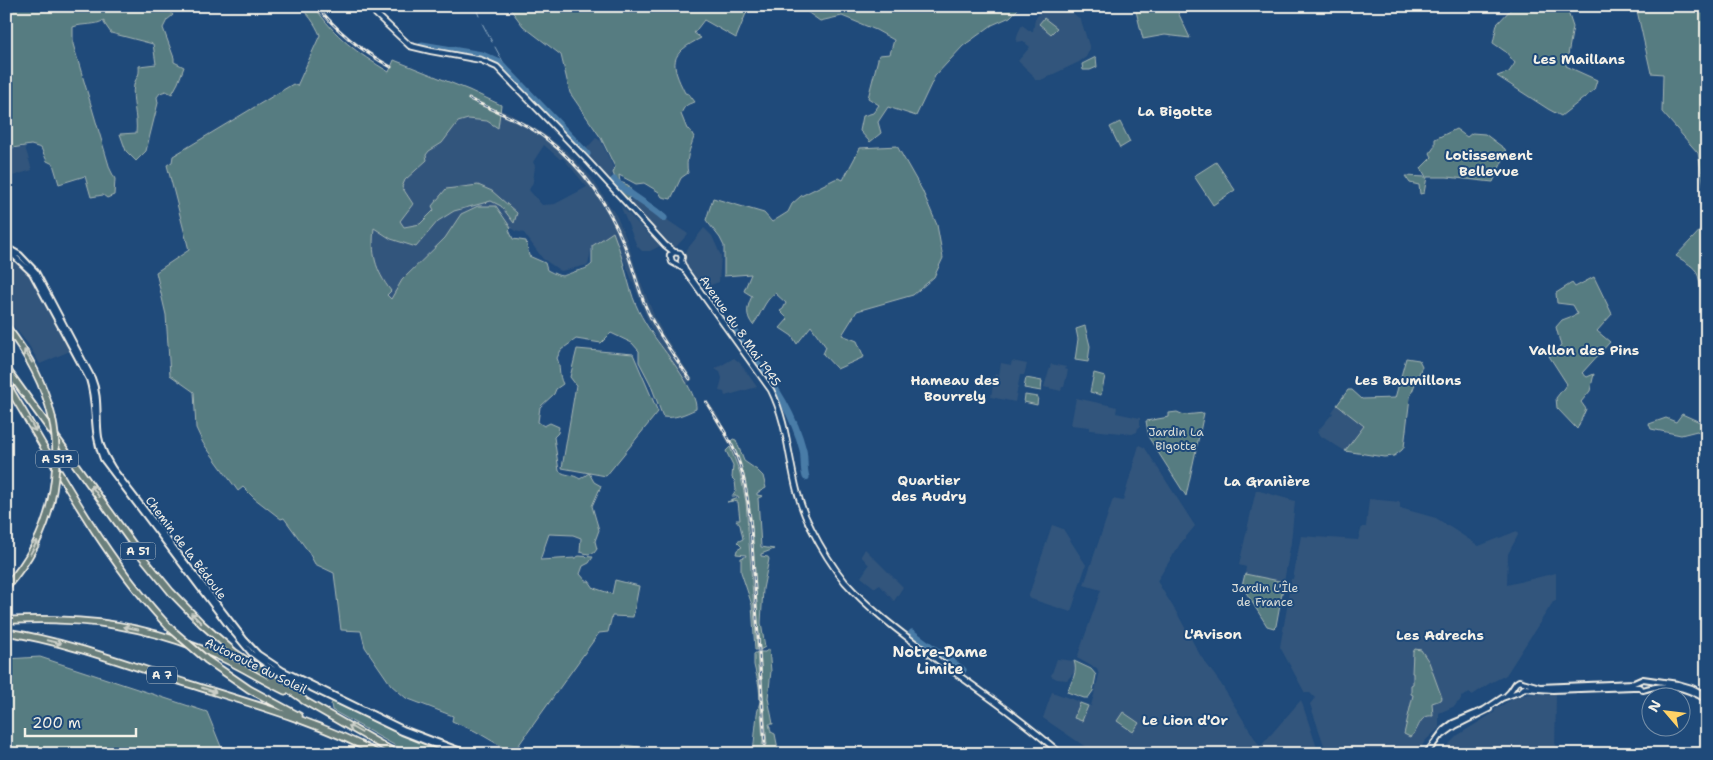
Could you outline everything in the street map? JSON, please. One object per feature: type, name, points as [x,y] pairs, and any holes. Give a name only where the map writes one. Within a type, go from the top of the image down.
[{"type":"highway","name":"A 517","points":[[6,326],[34,366],[43,387],[56,439],[56,461],[51,501],[42,529],[33,550],[6,587]]},
{"type":"highway","name":"A 51","points":[[6,368],[140,554],[171,592],[202,624],[234,652],[304,700]]},
{"type":"highway","name":"A 51","points":[[6,383],[115,562],[143,599],[206,660],[256,693],[316,725]]},
{"type":"highway","name":"Autoroute du Soleil","points":[[6,620],[83,621],[121,626],[155,634],[218,656],[304,700],[397,754]]},
{"type":"highway","name":"A 7","points":[[6,632],[74,647],[316,725],[355,741],[378,754]]},
{"type":"main road","points":[[373,6],[376,14],[410,46],[481,60],[497,67],[572,144],[665,245],[674,252],[681,254],[678,262],[671,260],[665,245]]},
{"type":"main road","points":[[670,256],[674,252]]},
{"type":"main road","name":"Avenue du 8 Mai 1945","points":[[678,262],[771,390],[780,411],[797,496],[810,526],[845,581],[874,612],[950,670],[1028,724],[1061,754]]},
{"type":"street","name":"Chemin de la Bédoule","points":[[6,248],[32,273],[89,379],[94,396],[96,437],[103,459],[251,653],[271,668],[286,676],[402,732],[458,754]]},
{"type":"street","name":"Chemin de la Bédoule","points":[[6,248],[20,255],[36,272],[92,378],[97,397],[99,438],[103,452],[113,469],[244,639],[258,654],[282,670],[403,730],[469,754]]},
{"type":"street","points":[[1645,680],[1648,682],[1647,688],[1655,686],[1680,688]]},
{"type":"street","points":[[1506,696],[1517,682],[1540,687],[1639,682],[1645,680],[1682,684],[1707,698]]},
{"type":"street","points":[[1426,754],[1439,737],[1462,722],[1486,712],[1506,696],[1521,691],[1524,688],[1539,690],[1639,687],[1639,682]]},
{"type":"street","points":[[1523,683],[1524,688]]},
{"type":"street","points":[[1514,687],[1518,692]]},
{"type":"street","points":[[1690,690],[1707,698]]},
{"type":"shaded area","points":[[1045,6],[1065,6],[1081,20],[1090,49],[1086,57],[1079,62],[1041,80],[1035,80],[1032,74],[1018,61],[1030,47],[1023,41],[1016,42],[1022,25],[1033,31],[1035,19]]},
{"type":"shaded area","points":[[469,96],[508,113],[540,131],[569,153],[592,178],[617,217],[655,318],[693,379],[687,384],[650,326],[613,232],[592,246],[588,265],[561,271],[543,259],[524,233],[511,228],[500,210],[478,206],[461,214],[445,238],[402,280],[392,300],[387,295],[390,290],[375,264],[372,249],[374,227],[391,239],[416,247],[438,221],[454,211],[491,201],[501,206],[514,223],[492,191],[434,209],[420,224],[404,227],[400,221],[413,204],[402,187],[405,180],[427,160],[426,155],[429,151],[442,143],[458,122],[468,119],[488,121],[493,126]],"holes":[[[544,145],[560,159],[563,158],[587,187],[555,204],[542,205],[529,190],[533,182],[535,166],[533,162]]]},
{"type":"shaded area","points":[[596,138],[601,141],[614,169],[610,180],[585,150]]},
{"type":"shaded area","points":[[25,147],[32,170],[6,178],[6,150]]},
{"type":"shaded area","points":[[633,198],[688,234],[675,248],[660,236],[629,201]]},
{"type":"shaded area","points":[[620,205],[660,246],[650,251],[642,251],[637,246]]},
{"type":"shaded area","points":[[704,228],[712,236],[721,256],[719,282],[703,288],[685,263],[685,252]]},
{"type":"shaded area","points":[[6,253],[16,259],[32,276],[72,350],[40,364],[28,344],[6,317]]},
{"type":"shaded area","points":[[734,358],[740,363],[757,387],[725,396],[724,392],[719,391],[722,378],[720,372],[715,369]]},
{"type":"shaded area","points":[[1012,361],[1027,364],[1024,375],[1020,375],[1015,402],[991,397],[995,374],[999,375],[1001,363],[1011,365]]},
{"type":"shaded area","points":[[1051,364],[1066,367],[1065,369],[1068,370],[1064,387],[1062,387],[1061,391],[1044,387]]},
{"type":"shaded area","points":[[1076,398],[1117,407],[1116,413],[1140,418],[1140,427],[1137,432],[1132,434],[1090,430],[1090,427],[1071,425]]},
{"type":"shaded area","points":[[708,401],[719,417],[731,441],[741,464],[747,486],[752,527],[760,650],[757,650],[749,531],[742,482],[730,447],[704,403]]},
{"type":"shaded area","points":[[1337,405],[1364,426],[1345,451],[1317,432],[1333,413]]},
{"type":"shaded area","points":[[1139,445],[1145,448],[1195,526],[1180,544],[1157,581],[1200,655],[1221,684],[1260,747],[1301,700],[1319,754],[1096,754],[1043,718],[1052,692],[1091,706],[1099,675],[1097,669],[1077,658],[1101,590],[1084,585],[1113,499],[1123,501]]},
{"type":"shaded area","points":[[1256,490],[1295,501],[1291,542],[1284,582],[1245,574],[1246,567],[1239,565]]},
{"type":"shaded area","points":[[1369,499],[1400,502],[1400,508],[1436,518],[1479,546],[1517,531],[1518,535],[1508,554],[1507,585],[1556,573],[1556,601],[1553,602],[1506,675],[1472,695],[1470,693],[1461,697],[1461,700],[1455,706],[1439,713],[1439,728],[1425,741],[1417,754],[1327,754],[1310,704],[1315,698],[1310,693],[1305,693],[1280,647],[1288,602],[1290,602],[1288,598],[1291,579],[1293,579],[1301,536],[1358,540],[1362,527],[1366,527]]},
{"type":"shaded area","points":[[1052,525],[1063,529],[1086,565],[1071,612],[1028,598]]},
{"type":"shaded area","points":[[865,549],[903,587],[894,601],[880,585],[875,588],[861,577],[869,565],[861,556]]},
{"type":"shaded area","points":[[757,652],[760,652],[768,745],[762,745]]},
{"type":"shaded area","points":[[1057,659],[1074,661],[1076,664],[1074,673],[1067,680],[1051,676]]},
{"type":"shaded area","points":[[1556,693],[1555,754],[1439,754],[1458,735],[1516,697],[1529,694]]},
{"type":"green space","points":[[6,6],[166,6],[173,15],[167,20],[163,28],[174,62],[184,67],[172,94],[166,91],[160,93],[157,97],[158,103],[146,151],[136,161],[126,151],[120,134],[136,133],[134,85],[139,66],[156,64],[153,44],[111,33],[104,20],[73,27],[73,44],[110,169],[115,179],[114,195],[107,198],[103,195],[91,197],[85,176],[59,184],[53,164],[47,161],[41,148],[31,145],[6,149]]},
{"type":"green space","points":[[297,6],[314,6],[330,27],[347,44],[389,72],[394,60],[501,105],[498,128],[487,121],[468,119],[458,122],[442,143],[429,151],[426,155],[427,160],[405,180],[402,187],[413,204],[400,221],[404,227],[420,224],[434,210],[432,206],[446,189],[478,185],[492,191],[517,213],[514,223],[501,206],[491,201],[454,211],[438,221],[416,247],[391,239],[374,228],[373,245],[375,261],[381,276],[391,291],[387,295],[391,299],[402,280],[445,238],[461,214],[478,206],[496,206],[511,228],[509,230],[513,239],[526,241],[529,256],[545,263],[547,270],[560,276],[590,266],[592,264],[592,246],[613,232],[638,310],[652,334],[687,384],[695,402],[696,409],[676,417],[663,417],[650,383],[639,362],[639,351],[632,343],[611,333],[601,343],[576,339],[561,350],[557,358],[563,384],[540,407],[538,422],[544,426],[550,423],[559,427],[558,433],[554,437],[559,471],[580,479],[589,473],[594,482],[601,486],[592,506],[599,530],[595,541],[597,549],[594,553],[588,554],[580,552],[581,538],[573,535],[549,534],[540,560],[575,558],[579,556],[593,557],[589,563],[583,566],[580,574],[594,588],[612,594],[615,580],[639,586],[633,617],[612,616],[608,632],[599,633],[513,753],[475,731],[452,721],[453,716],[406,698],[391,685],[365,647],[361,631],[341,630],[334,573],[315,564],[284,518],[281,519],[243,487],[238,491],[203,443],[196,428],[194,392],[170,375],[166,315],[156,272],[189,250],[167,165],[172,162],[173,156],[293,84],[297,86],[320,35],[311,19]]},
{"type":"green space","points":[[508,6],[749,6],[736,38],[704,20],[694,33],[701,38],[683,49],[675,60],[680,83],[685,93],[689,94],[695,102],[686,106],[681,114],[687,129],[690,130],[694,137],[688,159],[688,173],[681,178],[671,199],[662,197],[659,192],[644,183],[636,184],[619,175],[620,182],[628,185],[633,194],[628,199],[609,181],[613,177],[615,178],[613,173],[615,167],[601,138],[570,93],[561,55],[523,26]]},
{"type":"green space","points":[[805,6],[1021,6],[1010,17],[992,25],[963,46],[935,76],[916,116],[888,107],[878,122],[881,133],[870,142],[860,131],[863,116],[873,113],[879,105],[868,98],[879,55],[890,54],[894,40],[876,30],[842,16],[820,21],[803,9]]},
{"type":"green space","points":[[1133,6],[1175,6],[1190,38],[1165,35],[1143,39]]},
{"type":"green space","points":[[1514,6],[1566,6],[1573,27],[1566,66],[1597,80],[1594,90],[1561,116],[1497,76],[1509,72],[1515,63],[1506,52],[1493,43],[1497,24]]},
{"type":"green space","points":[[1636,6],[1707,6],[1707,202],[1698,153],[1662,112],[1663,74],[1651,73]]},
{"type":"green space","points":[[1044,18],[1057,28],[1051,34],[1039,24]]},
{"type":"green space","points":[[1096,57],[1097,67],[1083,70],[1082,64]]},
{"type":"green space","points":[[1120,122],[1130,142],[1120,148],[1110,127]]},
{"type":"green space","points":[[1456,129],[1467,137],[1472,133],[1485,134],[1505,149],[1506,153],[1493,182],[1447,177],[1427,177],[1424,193],[1420,194],[1419,185],[1410,183],[1405,176],[1426,177],[1421,168],[1432,157],[1430,153],[1435,146],[1435,139]]},
{"type":"green space","points":[[897,146],[922,190],[937,225],[943,258],[934,277],[913,295],[857,311],[842,335],[857,341],[864,357],[837,369],[823,354],[826,347],[811,326],[797,344],[792,336],[780,328],[788,319],[780,311],[786,303],[775,293],[768,300],[753,325],[748,311],[752,296],[744,291],[751,274],[724,276],[724,246],[706,220],[713,198],[764,213],[772,222],[788,212],[792,204],[801,196],[835,179],[843,180],[860,148]]},
{"type":"green space","points":[[1216,162],[1235,190],[1213,205],[1194,176]]},
{"type":"green space","points":[[1707,223],[1707,315],[1696,271],[1676,256]]},
{"type":"green space","points":[[1594,277],[1612,314],[1597,331],[1610,342],[1582,373],[1587,377],[1594,374],[1590,391],[1581,402],[1586,409],[1577,429],[1557,408],[1556,398],[1567,384],[1549,356],[1561,346],[1556,327],[1562,320],[1578,314],[1573,305],[1557,303],[1556,293],[1572,283],[1575,287]]},
{"type":"green space","points":[[1085,326],[1090,346],[1088,362],[1075,360],[1078,339],[1076,329]]},
{"type":"green space","points":[[577,349],[633,354],[658,412],[606,476],[562,468],[576,385],[570,377]]},
{"type":"green space","points":[[1406,358],[1419,360],[1422,366],[1410,397],[1404,447],[1394,456],[1384,457],[1345,451],[1364,426],[1337,405],[1348,390],[1352,390],[1362,399],[1395,398]]},
{"type":"green space","points":[[1094,373],[1105,376],[1101,395],[1090,392]]},
{"type":"green space","points":[[1026,378],[1042,381],[1041,391],[1024,388]]},
{"type":"green space","points":[[1025,395],[1038,397],[1037,405],[1024,402]]},
{"type":"green space","name":"Jardin La Bigotte","points":[[1177,412],[1184,415],[1204,413],[1186,496],[1149,438],[1146,421],[1169,417],[1169,413]]},
{"type":"green space","points":[[1682,414],[1702,423],[1707,428],[1707,463],[1700,451],[1704,437],[1697,431],[1681,435],[1651,429],[1649,424],[1666,418],[1676,422]]},
{"type":"green space","points":[[733,439],[736,440],[744,461],[763,476],[766,488],[757,493],[757,495],[763,496],[758,498],[761,547],[774,549],[761,554],[761,556],[768,557],[769,559],[763,589],[761,623],[765,647],[760,650],[749,502],[744,475],[731,441]]},
{"type":"green space","points":[[730,447],[740,473],[746,502],[757,650],[755,650],[752,605],[741,572],[741,558],[746,555],[736,554],[737,550],[742,547],[737,542],[743,539],[740,525],[736,520],[740,520],[738,502],[727,502],[739,498],[738,496],[732,496],[736,490],[735,481],[732,478],[733,465],[726,451]]},
{"type":"green space","name":"Jardin L'Île de France","points":[[1245,574],[1284,582],[1276,626],[1274,628],[1267,626],[1242,586]]},
{"type":"green space","points":[[769,649],[771,671],[768,698],[773,724],[769,724],[771,732],[775,734],[778,749],[776,753],[753,753],[760,701],[754,654],[757,652],[763,741],[762,745],[767,745],[760,652],[765,652]]},
{"type":"green space","points":[[1415,649],[1421,650],[1429,662],[1442,698],[1432,703],[1433,716],[1424,718],[1410,737],[1404,734],[1413,695],[1411,694],[1411,685],[1413,684],[1413,652]]},
{"type":"green space","points":[[40,657],[207,712],[224,754],[6,754],[6,659]]},
{"type":"green space","points":[[1074,661],[1091,669],[1096,675],[1093,691],[1088,698],[1067,692],[1075,672]]},
{"type":"green space","points":[[333,701],[427,745],[451,754],[410,754],[332,710],[331,704]]},
{"type":"green space","points":[[1080,703],[1088,706],[1082,721],[1074,718]]},
{"type":"green space","points":[[1123,712],[1139,723],[1133,732],[1117,721]]},
{"type":"green space","points":[[623,745],[639,747],[638,754],[621,754]]},
{"type":"waterway","points":[[475,6],[479,16]]},
{"type":"waterway","points":[[482,23],[492,42]]},
{"type":"waterway","points":[[422,45],[482,55],[500,63],[587,154]]},
{"type":"waterway","points":[[495,47],[507,69]]},
{"type":"waterway","points":[[614,180],[664,218]]},
{"type":"waterway","points":[[733,330],[751,355]]},
{"type":"waterway","points":[[755,360],[777,392],[795,425],[803,450],[806,477]]},
{"type":"waterway","points":[[912,633],[963,670]]},
{"type":"railway","points":[[317,6],[333,25],[351,41],[391,67]]},
{"type":"railway","points":[[469,99],[510,117],[540,134],[573,163],[583,175],[602,201],[618,229],[654,325],[690,379]]},
{"type":"railway","points":[[706,402],[736,454],[747,493],[751,527],[765,745]]},
{"type":"district","name":"Les Maillans","points":[[1579,59]]},
{"type":"district","name":"La Bigotte","points":[[1175,111]]},
{"type":"district","name":"Lotissement Bellevue","points":[[1489,164]]},
{"type":"district","name":"Vallon des Pins","points":[[1584,350]]},
{"type":"district","name":"Les Baumillons","points":[[1408,380]]},
{"type":"district","name":"Hameau des Bourrely","points":[[955,388]]},
{"type":"district","name":"La Granière","points":[[1267,481]]},
{"type":"district","name":"Quartier des Audry","points":[[929,488]]},
{"type":"district","name":"L'Avison","points":[[1213,634]]},
{"type":"district","name":"Les Adrechs","points":[[1440,635]]},
{"type":"district","name":"Notre-Dame Limite","points":[[940,660]]},
{"type":"district","name":"Le Lion d'Or","points":[[1185,720]]}]
